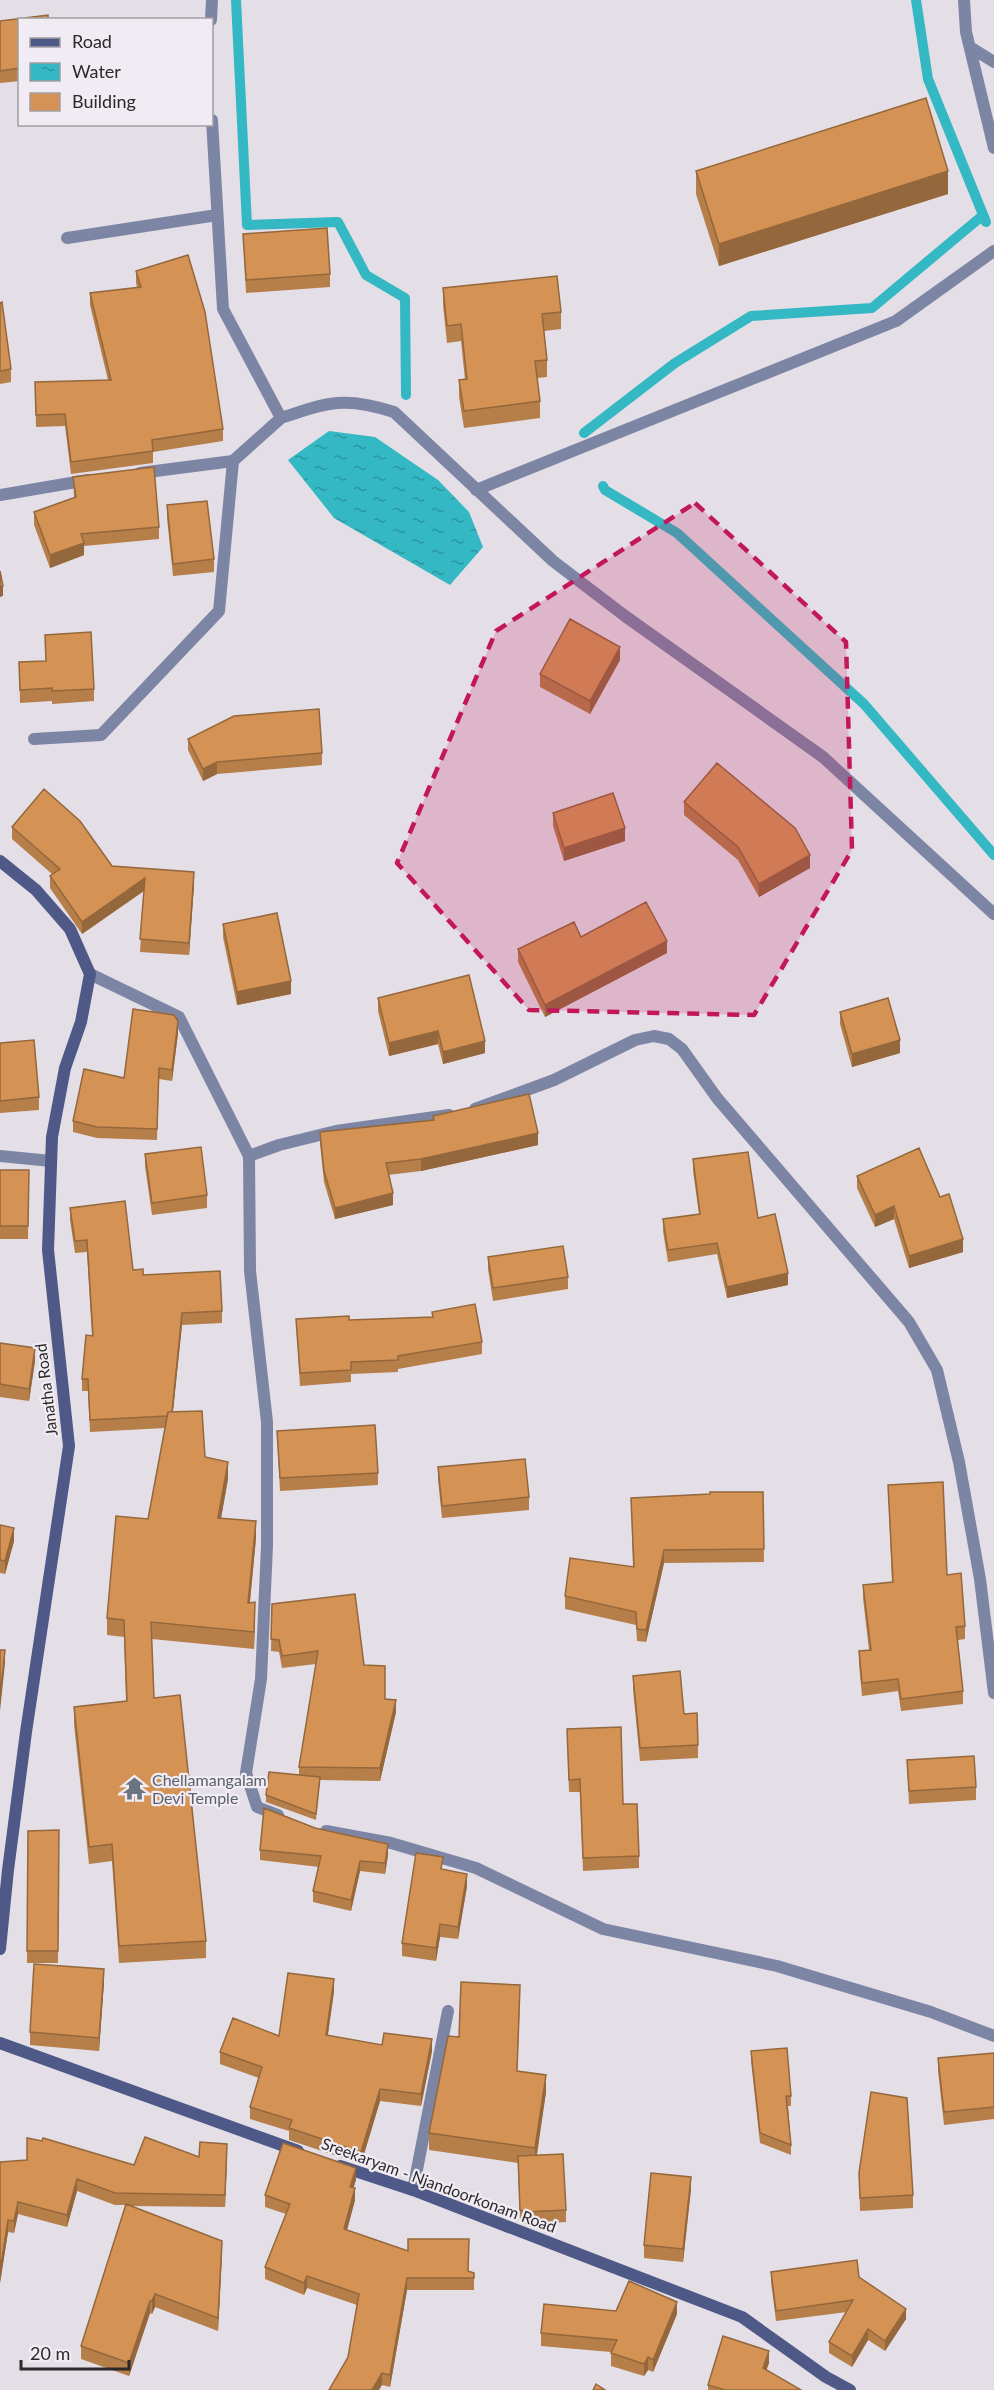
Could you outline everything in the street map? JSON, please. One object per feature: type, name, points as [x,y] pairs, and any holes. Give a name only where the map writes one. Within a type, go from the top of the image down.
[{"type":"street","points":[[211,18],[212,0]]},
{"type":"street","points":[[964,0],[969,47],[994,148]]},
{"type":"street","points":[[969,47],[994,62]]},
{"type":"street","points":[[212,126],[223,309],[281,418]]},
{"type":"street","points":[[67,238],[217,215]]},
{"type":"street","points":[[476,490],[896,321],[994,251]]},
{"type":"street","points":[[132,474],[233,461],[281,418],[311,407],[343,401],[369,404],[394,412],[553,561],[625,616],[823,757],[994,914]]},
{"type":"street","points":[[34,739],[101,735],[219,611],[233,461]]},
{"type":"street","points":[[0,495],[99,479]]},
{"type":"street","points":[[0,861],[36,890],[70,929],[90,974],[179,1017],[249,1156],[250,1271],[267,1422],[267,1546],[261,1679],[246,1773],[257,1807],[294,1821]]},
{"type":"street","name":"Janatha Road","points":[[0,1949],[26,1732],[69,1446],[48,1250],[52,1137],[65,1068],[81,1022],[90,974]]},
{"type":"street","points":[[249,1156],[279,1145],[336,1131],[460,1114],[554,1080],[635,1040],[654,1036],[669,1039],[682,1049],[717,1098],[909,1322],[937,1370],[959,1462],[980,1579],[994,1693]]},
{"type":"street","points":[[0,1156],[51,1161]]},
{"type":"street","points":[[312,1828],[391,1843],[476,1868],[603,1929],[777,1966],[931,2012],[994,2036]]},
{"type":"street","points":[[412,2190],[448,2011]]},
{"type":"street","name":"Sreekaryam - Njandoorkonam Road","points":[[0,2043],[412,2190],[742,2317],[826,2377],[850,2390]]},
{"type":"highlighted area","points":[[695,503],[846,642],[852,850],[754,1015],[529,1010],[397,863],[496,631]]},
{"type":"water","points":[[329,431],[375,437],[438,480],[469,512],[483,547],[450,585],[334,518],[288,460]]},
{"type":"building","points":[[48,15],[48,18],[24,18]]},
{"type":"building","points":[[18,19],[18,68],[0,71],[0,21]]},
{"type":"building","points":[[926,98],[948,171],[719,244],[696,171]]},
{"type":"building","points":[[327,228],[330,274],[246,280],[243,234]]},
{"type":"building","points":[[188,255],[205,312],[223,429],[152,440],[153,451],[71,462],[65,414],[36,415],[35,382],[111,380],[90,293],[141,287],[136,271]]},
{"type":"building","points":[[557,276],[561,312],[542,314],[547,360],[535,361],[540,401],[464,411],[459,380],[467,379],[461,324],[447,326],[443,288]]},
{"type":"building","points":[[2,302],[11,369],[0,371],[0,303]]},
{"type":"building","points":[[154,467],[159,527],[81,534],[84,543],[50,555],[34,512],[76,497],[73,477]]},
{"type":"building","points":[[207,501],[214,559],[173,564],[167,505]]},
{"type":"building","points":[[0,571],[3,586],[0,587]]},
{"type":"building","points":[[570,619],[620,647],[590,701],[540,674]]},
{"type":"building","points":[[91,632],[94,689],[20,690],[19,662],[46,661],[45,635]]},
{"type":"building","points":[[319,709],[322,753],[217,762],[203,769],[188,739],[234,716]]},
{"type":"building","points":[[717,763],[795,828],[810,855],[759,884],[738,847],[684,802]]},
{"type":"building","points":[[44,789],[80,821],[112,866],[194,872],[189,943],[140,939],[145,878],[82,922],[50,876],[60,869],[12,827]]},
{"type":"building","points":[[613,793],[625,828],[564,848],[553,813]]},
{"type":"building","points":[[646,902],[667,941],[545,1005],[518,949],[574,922],[581,937]]},
{"type":"building","points":[[277,913],[291,981],[237,992],[223,924]]},
{"type":"building","points":[[469,975],[485,1041],[443,1052],[438,1031],[389,1043],[378,998]]},
{"type":"building","points":[[888,998],[900,1040],[852,1054],[840,1012]]},
{"type":"building","points":[[133,1009],[174,1015],[178,1021],[172,1070],[159,1068],[157,1129],[97,1127],[73,1121],[84,1069],[124,1078]]},
{"type":"building","points":[[34,1040],[39,1097],[0,1101],[0,1043]]},
{"type":"building","points":[[529,1094],[538,1133],[421,1159],[386,1163],[393,1193],[335,1208],[324,1171],[320,1132],[434,1120],[433,1116]]},
{"type":"building","points":[[201,1147],[207,1195],[152,1203],[145,1154]]},
{"type":"building","points":[[919,1148],[940,1197],[949,1194],[963,1239],[909,1256],[894,1206],[875,1215],[857,1176]]},
{"type":"building","points":[[748,1152],[758,1218],[775,1214],[788,1273],[727,1287],[717,1243],[668,1250],[663,1219],[700,1214],[693,1159]]},
{"type":"building","points":[[0,1170],[29,1170],[28,1226],[0,1226]]},
{"type":"building","points":[[125,1201],[133,1270],[143,1269],[143,1275],[220,1271],[222,1311],[182,1313],[172,1412],[168,1412],[167,1416],[90,1420],[88,1379],[82,1379],[86,1335],[93,1336],[87,1240],[75,1241],[70,1208]]},
{"type":"building","points":[[563,1246],[568,1277],[493,1288],[488,1257]]},
{"type":"building","points":[[475,1304],[482,1342],[398,1356],[398,1360],[351,1362],[351,1370],[300,1373],[296,1319],[349,1316],[349,1320],[433,1317],[432,1312]]},
{"type":"building","points":[[0,1343],[35,1348],[29,1389],[0,1384]]},
{"type":"building","points":[[202,1411],[205,1457],[228,1462],[218,1518],[256,1521],[248,1603],[255,1602],[254,1632],[151,1622],[154,1698],[180,1695],[206,1941],[119,1946],[112,1844],[89,1847],[74,1707],[127,1701],[124,1620],[107,1618],[116,1516],[148,1519],[168,1412]]},
{"type":"building","points":[[375,1425],[378,1473],[280,1478],[277,1431]]},
{"type":"building","points":[[525,1459],[529,1497],[442,1506],[438,1467]]},
{"type":"building","points":[[943,1482],[947,1575],[961,1573],[965,1626],[956,1627],[963,1691],[901,1699],[898,1679],[862,1683],[859,1651],[871,1650],[863,1585],[893,1582],[888,1485]]},
{"type":"building","points":[[710,1492],[763,1492],[764,1549],[664,1550],[646,1630],[637,1629],[636,1612],[565,1596],[570,1558],[634,1567],[631,1498],[710,1494]]},
{"type":"building","points":[[0,1525],[14,1528],[5,1561],[0,1560]]},
{"type":"building","points":[[355,1594],[364,1665],[385,1666],[385,1699],[396,1700],[380,1768],[299,1767],[318,1651],[282,1656],[279,1640],[271,1639],[272,1604]]},
{"type":"building","points":[[0,1650],[5,1650],[0,1698]]},
{"type":"building","points":[[680,1671],[684,1714],[697,1713],[698,1745],[640,1748],[633,1676]]},
{"type":"building","points":[[621,1727],[623,1804],[637,1804],[639,1856],[583,1858],[580,1779],[569,1780],[567,1729]]},
{"type":"building","points":[[974,1756],[976,1787],[909,1791],[907,1760]]},
{"type":"building","points":[[269,1772],[320,1777],[316,1814],[266,1795]]},
{"type":"building","points":[[264,1808],[315,1828],[388,1844],[385,1863],[360,1861],[351,1900],[313,1891],[321,1856],[260,1850]]},
{"type":"building","points":[[59,1830],[58,1951],[27,1951],[28,1831]]},
{"type":"building","points":[[416,1853],[443,1857],[441,1869],[467,1874],[458,1927],[440,1924],[436,1948],[402,1943]]},
{"type":"building","points":[[34,1964],[104,1969],[99,2038],[30,2032]]},
{"type":"building","points":[[288,1973],[334,1979],[326,2035],[382,2045],[384,2033],[432,2039],[421,2094],[380,2089],[361,2152],[289,2128],[292,2120],[250,2107],[262,2067],[220,2052],[233,2018],[279,2036]]},
{"type":"building","points":[[461,1982],[520,1985],[517,2071],[546,2075],[535,2148],[429,2133],[448,2036],[459,2037]]},
{"type":"building","points":[[787,2048],[791,2096],[786,2096],[791,2145],[760,2133],[751,2051]]},
{"type":"building","points":[[994,2053],[994,2107],[944,2112],[938,2058]]},
{"type":"building","points":[[871,2092],[907,2098],[913,2195],[860,2198],[859,2173]]},
{"type":"building","points":[[145,2137],[199,2157],[200,2142],[227,2144],[225,2195],[115,2193],[77,2179],[67,2215],[18,2202],[14,2221],[8,2220],[0,2271],[0,2162],[27,2160],[27,2138],[42,2141],[43,2138],[134,2165]]},
{"type":"building","points":[[283,2143],[356,2168],[350,2187],[355,2188],[344,2229],[408,2251],[408,2239],[469,2239],[468,2271],[474,2273],[474,2278],[407,2278],[390,2375],[382,2373],[372,2390],[329,2390],[348,2357],[359,2294],[307,2276],[304,2283],[265,2267],[290,2204],[265,2195]]},
{"type":"building","points":[[563,2154],[566,2210],[525,2212],[520,2210],[518,2156]]},
{"type":"building","points":[[651,2173],[691,2177],[683,2249],[644,2245]]},
{"type":"building","points":[[126,2204],[222,2241],[218,2318],[155,2294],[150,2301],[129,2363],[81,2346]]},
{"type":"building","points":[[857,2260],[859,2277],[906,2309],[885,2341],[868,2329],[852,2356],[829,2342],[853,2300],[776,2311],[771,2272]]},
{"type":"building","points":[[629,2281],[677,2302],[653,2360],[648,2357],[644,2364],[611,2353],[617,2340],[541,2333],[544,2304],[616,2311]]},
{"type":"building","points":[[723,2336],[769,2351],[763,2368],[801,2390],[725,2390],[708,2385]]},
{"type":"building","points":[[596,2384],[605,2390],[593,2390]]},
{"type":"waterway","points":[[236,0],[247,225],[338,222],[366,275],[405,298],[406,395]]},
{"type":"waterway","points":[[916,0],[928,79],[986,222]]},
{"type":"waterway","points":[[584,433],[675,363],[751,316],[872,308],[982,216]]},
{"type":"waterway","points":[[603,486],[605,490],[677,533],[864,704],[994,855]]},
{"type":"place","name":"Chellamangalam Devi Temple","points":[[134,1789]]}]
